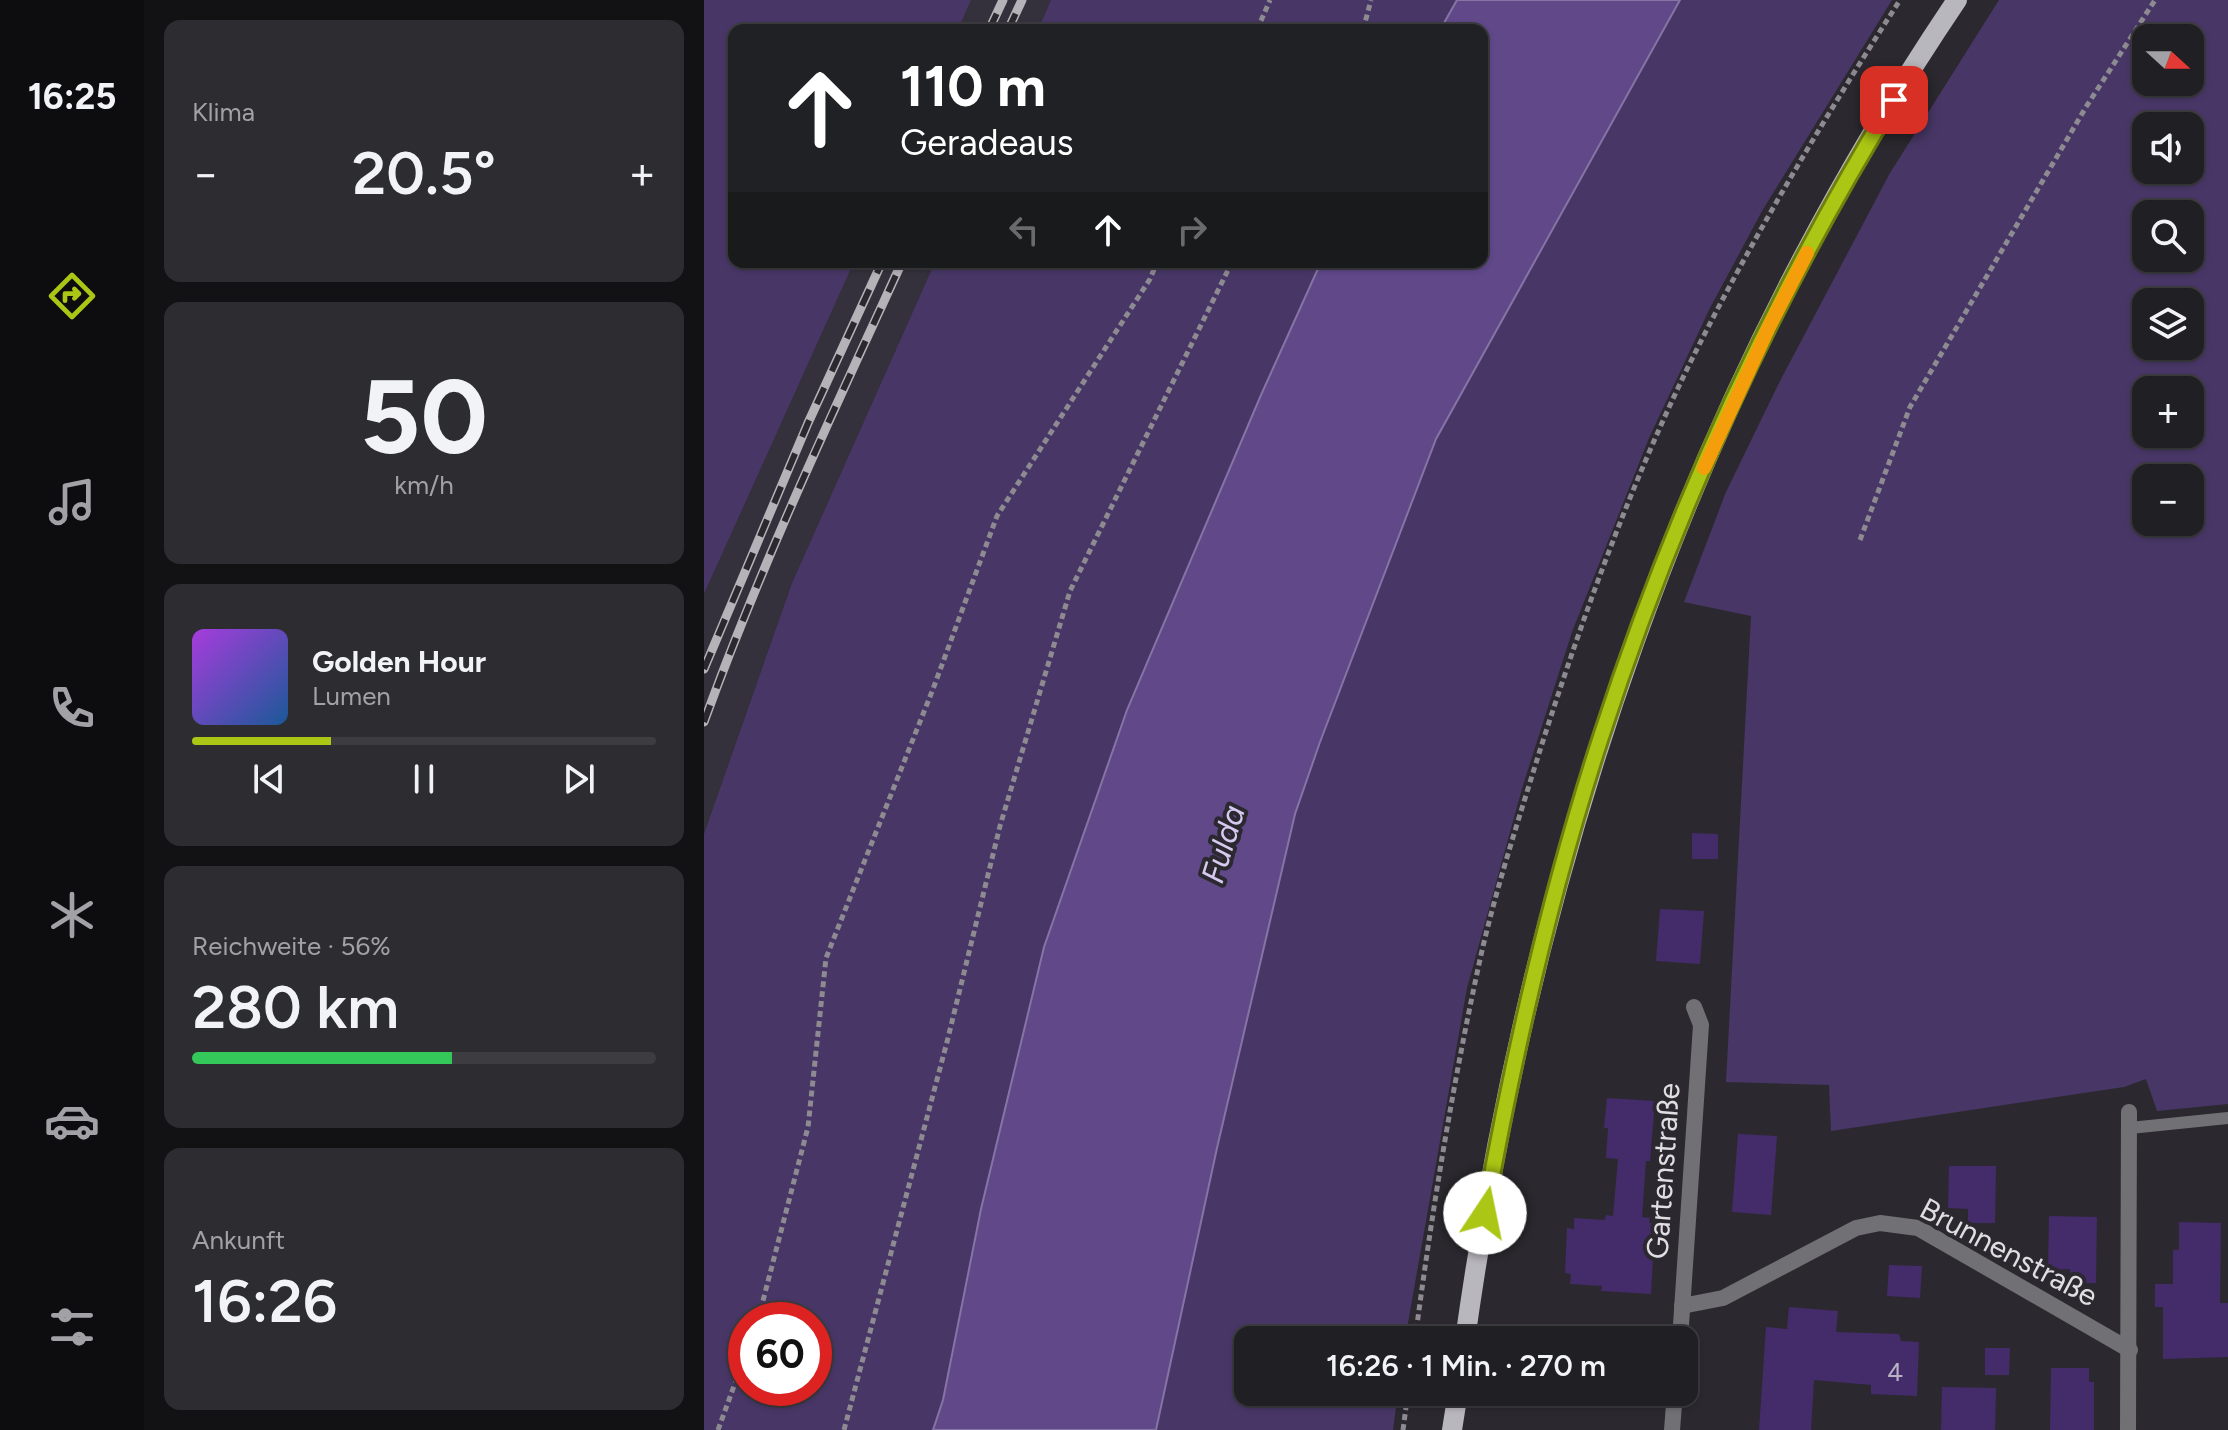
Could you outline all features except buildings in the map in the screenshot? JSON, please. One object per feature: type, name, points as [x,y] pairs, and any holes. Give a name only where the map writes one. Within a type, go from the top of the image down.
[{"type":"main road","points":[[1467,1326],[1487,1199],[1525,1012],[1573,827],[1637,632],[1677,528],[1769,327],[1878,125],[1957,0]]},
{"type":"main road","points":[[1452,1430],[1456,1406]]},
{"type":"street","name":"Gartenstraße","points":[[1681,1326],[1701,1025],[1694,1007]]},
{"type":"street","points":[[2128,1430],[2129,1120]]},
{"type":"street","name":"Brunnenstraße","points":[[1682,1306],[1723,1298],[1856,1228],[1880,1223],[1898,1224],[1918,1228],[1959,1250],[2130,1350]]},
{"type":"street","points":[[1672,1430],[1674,1406]]},
{"type":"lane","points":[[2129,1120],[2228,1118]]},
{"type":"path","points":[[1260,24],[1270,0]]},
{"type":"path","points":[[1365,24],[1371,0]]},
{"type":"path","points":[[1860,540],[1910,407],[2086,107],[2155,0]]},
{"type":"path","points":[[763,1302],[808,1127],[826,958],[933,689],[997,516],[1155,268]]},
{"type":"path","points":[[844,1430],[947,1042],[1000,826],[1070,591],[1229,268]]},
{"type":"path","points":[[718,1430],[728,1402]]},
{"type":"path","points":[[1403,1430],[1406,1406]]},
{"type":"shaded area","points":[[704,0],[971,0],[961,24],[728,24],[728,268],[851,268],[704,594]]},
{"type":"shaded area","points":[[971,0],[1051,0],[1041,24],[961,24]]},
{"type":"shaded area","points":[[1051,0],[1457,0],[1443,24],[1041,24]]},
{"type":"shaded area","points":[[1680,0],[1892,0],[1762,211],[1710,308],[1649,438],[1572,632],[1523,785],[1467,988],[1407,1326],[1234,1326],[1234,1406],[1396,1406],[1393,1430],[1156,1430],[1217,1148],[1295,814],[1435,439]]},
{"type":"shaded area","points":[[1999,0],[2228,0],[2228,1104],[2157,1111],[2146,1079],[2124,1087],[1831,1131],[1829,1085],[1726,1082],[1751,616],[1684,602],[1726,492],[1780,381],[1890,173]]},
{"type":"shaded area","points":[[851,268],[932,268],[792,583],[704,834],[704,594]]},
{"type":"shaded area","points":[[932,268],[1318,268],[1127,710],[1044,947],[981,1209],[943,1400],[933,1430],[704,1430],[704,834],[792,583]]},
{"type":"water","name":"Fulda","points":[[1457,0],[1680,0],[1436,439],[1320,742],[1295,814],[1217,1148],[1156,1430],[933,1430],[943,1400],[981,1209],[1044,947],[1127,710],[1318,268],[1488,268],[1488,24],[1443,24]]},
{"type":"railway","points":[[992,24],[1003,0]]},
{"type":"railway","points":[[1011,24],[1022,0]]},
{"type":"railway","points":[[704,669],[808,423],[879,268]]},
{"type":"railway","points":[[704,722],[773,548],[899,268]]},
{"type":"slow traffic","points":[[1704,468],[1807,253]]},
{"type":"route","points":[[1485,1213],[1503,1112],[1548,919],[1601,736],[1637,632],[1677,528],[1769,327],[1820,229],[1894,100]]}]
